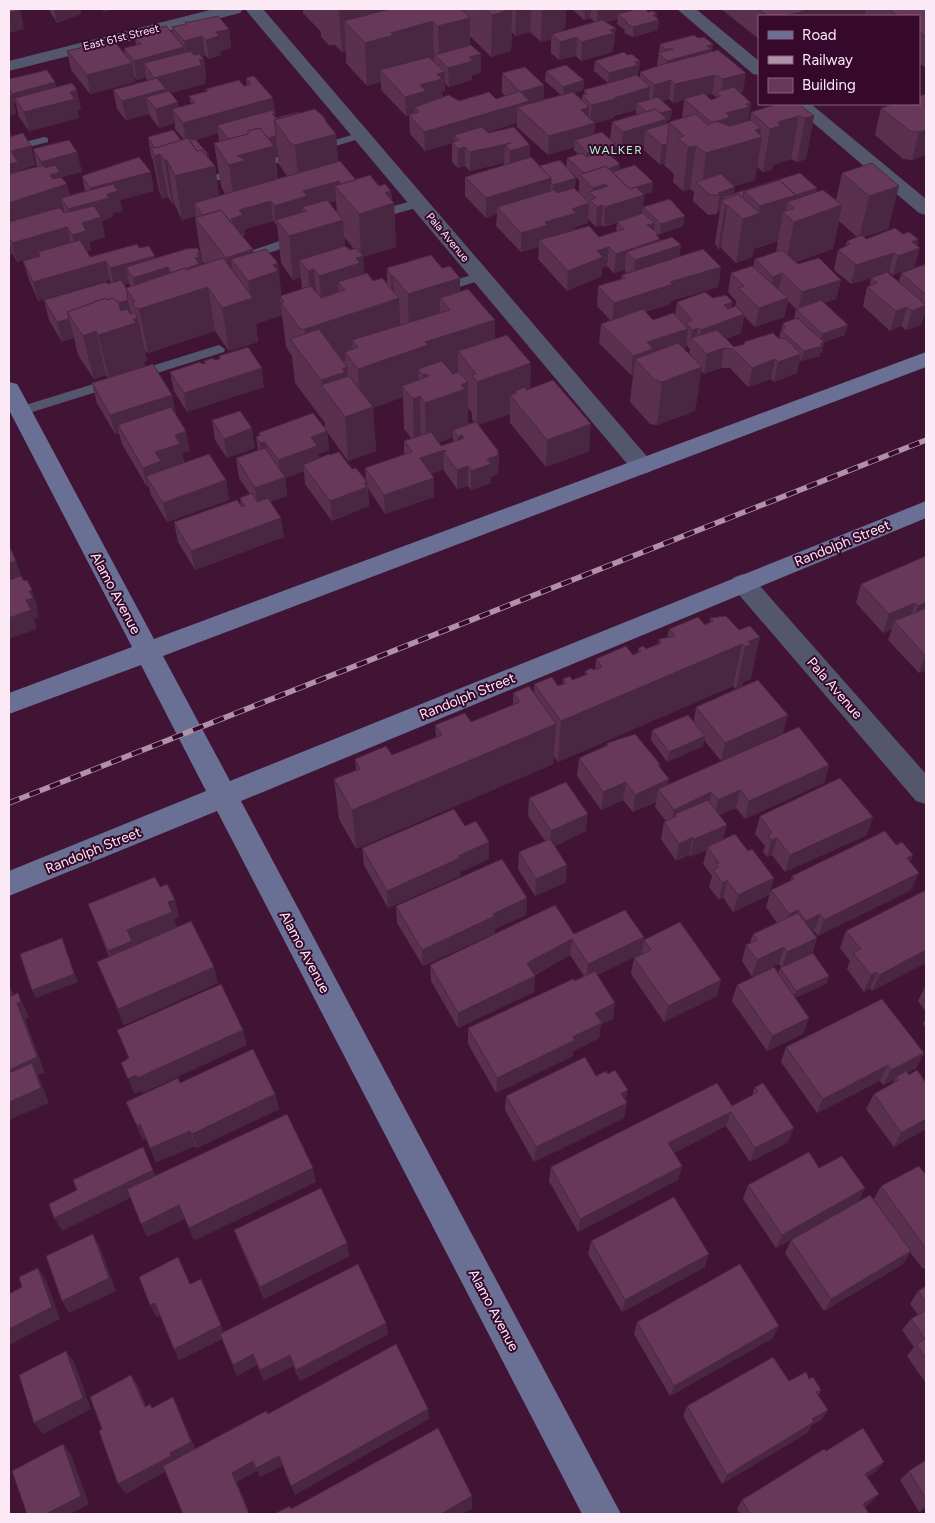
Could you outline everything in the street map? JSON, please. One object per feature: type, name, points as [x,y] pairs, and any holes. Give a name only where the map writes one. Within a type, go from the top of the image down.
[{"type":"street","name":"East 61st Street","points":[[9,66],[206,12],[234,9]]},
{"type":"street","name":"Pala Avenue","points":[[254,9],[642,466]]},
{"type":"street","points":[[686,9],[758,69]]},
{"type":"street","points":[[801,105],[923,203]]},
{"type":"street","points":[[9,704],[926,359]]},
{"type":"street","name":"Alamo Avenue","points":[[9,389],[602,1514]]},
{"type":"street","name":"Randolph Street","points":[[9,884],[926,509]]},
{"type":"street","name":"Pala Avenue","points":[[744,583],[926,793]]},
{"type":"lane","points":[[208,180],[362,136]]},
{"type":"lane","points":[[9,149],[44,140]]},
{"type":"lane","points":[[357,221],[419,203]]},
{"type":"lane","points":[[257,253],[310,235]]},
{"type":"lane","points":[[427,293],[481,276]]},
{"type":"lane","points":[[21,411],[219,349]]},
{"type":"building","points":[[9,9],[19,9],[20,10],[9,13]]},
{"type":"building","points":[[390,9],[461,9],[470,18],[438,26],[433,21],[391,33],[394,35],[365,43],[344,21]]},
{"type":"building","points":[[486,9],[512,9],[492,15]]},
{"type":"building","points":[[645,9],[648,12],[653,11],[657,14],[653,15],[659,20],[633,27],[625,23],[628,23],[618,14]]},
{"type":"building","points":[[758,9],[811,9],[789,15],[766,15]]},
{"type":"building","points":[[888,9],[926,9],[926,37],[920,32],[920,15],[897,15]]},
{"type":"building","points":[[218,16],[229,29],[216,32],[219,36],[206,40],[202,36],[184,41],[172,27],[186,24],[185,22]]},
{"type":"building","points":[[602,20],[616,28],[610,30],[614,33],[582,42],[577,37],[560,42],[552,34]]},
{"type":"building","points":[[166,26],[184,47],[134,61],[124,48],[142,44],[137,41],[134,34]]},
{"type":"building","points":[[694,35],[698,38],[704,37],[713,44],[707,46],[711,49],[667,61],[658,53],[673,49],[665,49],[660,44]]},
{"type":"building","points":[[113,40],[132,63],[87,75],[67,51]]},
{"type":"building","points":[[471,45],[481,54],[469,57],[473,61],[448,68],[435,55]]},
{"type":"building","points":[[718,50],[746,73],[723,79],[715,75],[675,84],[671,80],[654,85],[640,72],[661,65]]},
{"type":"building","points":[[191,51],[194,55],[199,54],[204,59],[199,60],[202,65],[154,78],[144,63]]},
{"type":"building","points":[[624,52],[627,55],[632,54],[640,61],[635,62],[638,65],[609,73],[595,61]]},
{"type":"building","points":[[429,57],[445,72],[437,74],[442,79],[420,85],[426,91],[405,97],[380,70]]},
{"type":"building","points":[[566,65],[584,80],[563,87],[546,71]]},
{"type":"building","points":[[525,67],[544,85],[520,92],[502,73]]},
{"type":"building","points":[[47,70],[55,82],[12,94],[9,89],[9,79]]},
{"type":"building","points":[[637,75],[650,87],[592,105],[582,95],[587,94],[584,90]]},
{"type":"building","points":[[254,76],[273,98],[183,123],[172,109],[195,103],[189,96],[208,91],[206,89],[239,80],[244,86],[251,84],[246,78]]},
{"type":"building","points":[[157,78],[166,89],[122,101],[113,90]]},
{"type":"building","points":[[72,83],[77,90],[70,92],[75,99],[24,112],[15,98]]},
{"type":"building","points":[[734,87],[751,103],[746,104],[749,107],[726,113],[730,117],[712,123],[684,99],[704,93],[711,100],[721,96],[716,92]]},
{"type":"building","points":[[169,91],[178,102],[156,109],[146,97]]},
{"type":"building","points":[[520,91],[529,101],[424,132],[409,115],[419,112],[415,107],[449,95],[459,101],[489,92],[496,99]]},
{"type":"building","points":[[573,92],[589,107],[581,110],[595,123],[549,136],[517,107]]},
{"type":"building","points":[[926,94],[926,130],[919,132],[910,131],[881,108],[891,105],[920,105],[920,96]]},
{"type":"building","points":[[658,97],[672,110],[660,113],[656,109],[646,112],[637,103]]},
{"type":"building","points":[[775,105],[800,105],[814,116],[805,118],[799,116],[778,122],[780,126],[770,129],[751,112]]},
{"type":"building","points":[[315,109],[326,119],[324,119],[336,134],[295,145],[290,143],[274,120]]},
{"type":"building","points":[[656,109],[667,119],[623,132],[612,122]]},
{"type":"building","points":[[273,110],[275,113],[272,114],[276,118],[299,113],[274,120],[276,136],[268,138],[260,128],[248,131],[248,134],[228,139],[217,125]]},
{"type":"building","points":[[696,114],[708,125],[715,121],[730,126],[751,120],[761,128],[755,130],[762,137],[706,153],[696,146],[688,147],[678,138],[684,136],[669,122]]},
{"type":"building","points":[[669,123],[667,144],[662,145],[645,130]]},
{"type":"building","points":[[482,127],[488,133],[514,127],[530,145],[510,151],[505,145],[511,143],[470,152],[465,147],[458,149],[452,142],[459,140],[454,135]]},
{"type":"building","points":[[260,128],[274,146],[237,156],[246,160],[229,165],[214,143],[248,134],[248,131]]},
{"type":"building","points":[[173,130],[181,140],[155,148],[148,137]]},
{"type":"building","points":[[602,132],[615,144],[587,153],[575,140]]},
{"type":"building","points":[[23,133],[31,146],[11,151],[18,162],[9,164],[9,137]]},
{"type":"building","points":[[188,138],[197,151],[202,150],[215,166],[175,176],[167,160],[164,160],[160,154],[154,156],[151,147],[155,148]]},
{"type":"building","points":[[195,139],[208,154],[206,155],[202,150],[197,151],[189,140]]},
{"type":"building","points":[[69,140],[77,152],[41,162],[33,149]]},
{"type":"building","points":[[605,151],[620,164],[608,169],[606,166],[584,173],[567,158],[582,153],[586,157]]},
{"type":"building","points":[[139,157],[151,172],[90,188],[82,176]]},
{"type":"building","points":[[531,157],[551,178],[486,198],[465,177]]},
{"type":"building","points":[[560,160],[576,178],[553,185],[551,178],[539,166]]},
{"type":"building","points":[[340,161],[356,180],[341,184],[339,181],[303,191],[307,196],[274,206],[271,201],[239,210],[243,215],[231,219],[233,222],[231,223],[221,210],[203,215],[194,203]]},
{"type":"building","points":[[872,163],[899,186],[869,196],[842,173]]},
{"type":"building","points":[[44,165],[45,168],[55,165],[60,172],[50,175],[53,179],[61,177],[67,184],[9,203],[9,174]]},
{"type":"building","points":[[635,165],[653,182],[630,189],[612,172]]},
{"type":"building","points":[[606,166],[630,189],[636,187],[644,195],[605,207],[603,205],[597,207],[590,200],[596,198],[589,192],[608,186],[605,184],[593,188],[580,175]]},
{"type":"building","points":[[800,173],[817,188],[796,195],[779,180],[744,191],[743,198],[738,194],[725,199],[723,197]]},
{"type":"building","points":[[721,174],[735,187],[718,193],[720,195],[710,195],[696,182]]},
{"type":"building","points":[[370,175],[379,186],[385,184],[391,191],[385,193],[394,203],[359,214],[335,186]]},
{"type":"building","points":[[779,180],[796,195],[760,206],[744,191]]},
{"type":"building","points":[[113,184],[118,191],[107,194],[109,198],[68,209],[61,198]]},
{"type":"building","points":[[574,188],[589,203],[572,209],[576,213],[545,222],[547,225],[521,233],[497,207],[554,190],[557,193]]},
{"type":"building","points":[[823,190],[842,205],[794,222],[783,212],[794,208],[787,202]]},
{"type":"building","points":[[738,194],[760,213],[743,219],[727,205],[725,206],[722,200]]},
{"type":"building","points":[[670,199],[685,216],[661,224],[643,207]]},
{"type":"building","points":[[327,200],[343,220],[289,236],[276,220],[306,211],[302,207]]},
{"type":"building","points":[[94,206],[101,217],[82,223],[86,231],[72,235],[67,227],[12,243],[9,237],[9,222],[61,208],[64,213]]},
{"type":"building","points":[[221,210],[253,249],[226,258],[195,218]]},
{"type":"building","points":[[643,213],[655,223],[647,225],[659,234],[656,235],[660,239],[616,254],[609,247],[597,251],[603,257],[568,271],[539,240],[589,226],[599,237],[624,229],[617,222]]},
{"type":"building","points":[[895,228],[903,234],[909,232],[918,239],[912,242],[920,248],[898,256],[894,253],[856,265],[838,250],[850,244],[847,241],[862,235],[866,239]]},
{"type":"building","points":[[672,237],[681,245],[635,260],[626,252]]},
{"type":"building","points":[[80,240],[90,257],[137,244],[139,248],[149,246],[155,256],[110,268],[106,261],[33,282],[23,261],[40,256],[38,252]]},
{"type":"building","points":[[345,246],[350,250],[356,248],[363,256],[356,258],[360,263],[319,276],[314,269],[308,271],[299,260]]},
{"type":"building","points":[[197,248],[200,252],[197,253],[199,257],[195,258],[199,264],[171,273],[168,267],[133,278],[126,267],[186,249]]},
{"type":"building","points":[[266,249],[278,263],[273,265],[278,271],[248,281],[231,259]]},
{"type":"building","points":[[703,249],[721,267],[670,282],[673,284],[614,303],[598,286],[625,278],[622,275]]},
{"type":"building","points":[[782,250],[798,264],[819,258],[841,280],[802,292],[782,273],[773,277],[755,259]]},
{"type":"building","points":[[431,255],[442,268],[450,266],[460,278],[408,294],[391,276],[387,268]]},
{"type":"building","points":[[223,258],[253,298],[222,308],[208,287],[139,309],[135,307],[132,302],[135,302],[126,288],[185,268],[186,270]]},
{"type":"building","points":[[926,264],[926,295],[901,273]]},
{"type":"building","points":[[752,266],[788,298],[759,308],[738,288],[744,286],[731,273]]},
{"type":"building","points":[[887,272],[926,305],[912,311],[907,307],[896,311],[867,287],[877,283],[871,278]]},
{"type":"building","points":[[367,273],[373,281],[382,278],[399,298],[305,329],[300,329],[281,303],[284,302],[280,296],[311,286],[321,298],[345,290],[338,282]]},
{"type":"building","points":[[121,280],[126,288],[128,300],[119,303],[113,298],[107,300],[106,298],[67,312],[69,319],[57,322],[44,300],[106,282],[108,284]]},
{"type":"building","points":[[468,289],[495,320],[425,342],[428,345],[358,369],[345,352],[358,347],[352,340],[450,310],[440,298]]},
{"type":"building","points":[[705,292],[713,298],[726,295],[733,302],[724,305],[728,309],[736,306],[744,314],[701,330],[698,328],[692,330],[686,323],[692,320],[677,302]]},
{"type":"building","points":[[106,298],[107,300],[113,298],[118,301],[121,311],[127,309],[130,314],[135,313],[138,318],[133,319],[136,323],[98,335],[96,331],[83,336],[67,312]]},
{"type":"building","points":[[821,300],[848,325],[822,334],[796,309]]},
{"type":"building","points":[[643,309],[653,320],[673,313],[688,329],[647,342],[653,349],[633,356],[601,324]]},
{"type":"building","points":[[797,318],[824,342],[820,344],[822,346],[804,351],[781,330],[785,328],[783,323]]},
{"type":"building","points":[[319,329],[347,367],[342,369],[345,372],[321,380],[290,339]]},
{"type":"building","points":[[717,330],[734,347],[773,333],[778,338],[786,339],[801,354],[778,362],[775,359],[752,368],[733,349],[724,348],[707,354],[691,338]]},
{"type":"building","points":[[507,335],[531,363],[477,382],[472,375],[476,374],[458,351]]},
{"type":"building","points":[[678,343],[702,367],[662,382],[655,380],[635,359]]},
{"type":"building","points":[[248,347],[262,368],[184,393],[170,372],[200,362],[202,364],[206,363],[204,361],[213,358],[215,360],[220,359],[219,356]]},
{"type":"building","points":[[442,361],[453,374],[459,372],[468,382],[461,385],[465,389],[425,403],[420,396],[413,399],[402,386],[429,376],[427,374],[423,375],[418,369]]},
{"type":"building","points":[[153,364],[172,395],[110,415],[92,383]]},
{"type":"building","points":[[349,376],[373,407],[345,417],[321,385]]},
{"type":"building","points":[[553,380],[591,424],[547,440],[510,395],[517,393],[515,391],[525,387],[527,390]]},
{"type":"building","points":[[171,407],[186,431],[175,435],[180,444],[155,452],[161,461],[143,468],[118,425]]},
{"type":"building","points":[[240,411],[252,428],[224,439],[212,420]]},
{"type":"building","points":[[313,413],[327,431],[311,437],[317,446],[278,460],[265,442],[260,443],[256,437],[261,435],[258,433]]},
{"type":"building","points":[[476,422],[499,452],[497,452],[499,455],[487,459],[491,464],[471,471],[468,466],[457,470],[443,452],[445,450],[420,458],[434,478],[384,495],[365,468],[412,452],[404,441],[431,432],[441,446],[464,438],[462,435],[458,437],[453,430]]},
{"type":"building","points":[[265,448],[285,477],[255,488],[236,458]]},
{"type":"building","points":[[339,452],[352,469],[356,468],[367,482],[364,483],[367,487],[330,501],[303,465],[329,454]]},
{"type":"building","points":[[209,454],[226,480],[163,503],[146,476]]},
{"type":"building","points":[[252,493],[257,502],[268,498],[281,518],[191,551],[174,522],[237,500],[242,507],[245,506],[240,498]]},
{"type":"building","points":[[9,545],[16,561],[9,563]]},
{"type":"building","points":[[926,556],[926,602],[918,606],[915,603],[889,614],[861,584]]},
{"type":"building","points":[[21,576],[24,581],[27,580],[32,590],[29,591],[33,598],[26,600],[31,610],[9,618],[9,580]]},
{"type":"building","points":[[926,608],[926,654],[925,655],[894,621]]},
{"type":"building","points":[[726,616],[739,630],[750,626],[760,637],[748,642],[751,645],[745,647],[742,644],[561,721],[534,684],[552,677],[558,686],[566,683],[563,679],[570,676],[572,680],[588,674],[585,671],[602,667],[596,659],[626,646],[633,655],[641,651],[638,648],[644,646],[646,649],[661,643],[659,639],[675,636],[669,629],[698,617],[705,625],[713,621],[710,618]]},
{"type":"building","points":[[758,680],[788,715],[725,743],[696,707]]},
{"type":"building","points":[[529,686],[556,724],[352,810],[334,779],[360,769],[355,759],[386,746],[392,755],[442,735],[435,725],[465,713],[471,722],[520,702],[513,693]]},
{"type":"building","points":[[688,715],[705,736],[669,752],[652,730]]},
{"type":"building","points":[[799,727],[829,765],[749,801],[740,790],[718,800],[711,792],[674,810],[658,789]]},
{"type":"building","points":[[635,734],[660,764],[658,765],[669,779],[635,795],[626,782],[603,792],[579,758],[608,745],[607,743]]},
{"type":"building","points":[[840,778],[873,817],[790,855],[777,838],[771,840],[768,835],[772,833],[760,816]]},
{"type":"building","points":[[566,782],[588,814],[551,831],[529,798]]},
{"type":"building","points":[[708,800],[727,825],[679,844],[664,822],[677,816],[675,814]]},
{"type":"building","points":[[454,809],[465,826],[476,821],[489,842],[458,856],[460,858],[387,891],[362,848]]},
{"type":"building","points":[[885,831],[896,845],[902,842],[913,855],[907,858],[919,873],[824,920],[820,914],[806,921],[798,910],[789,914],[771,890],[794,879],[792,876]]},
{"type":"building","points":[[735,834],[748,851],[752,849],[774,878],[738,895],[727,880],[723,883],[713,870],[719,867],[716,864],[719,863],[707,847]]},
{"type":"building","points":[[550,839],[567,865],[536,879],[519,852]]},
{"type":"building","points":[[502,859],[527,898],[493,914],[495,916],[422,950],[396,906]]},
{"type":"building","points":[[155,877],[160,887],[167,884],[175,900],[168,902],[172,912],[127,930],[132,941],[108,951],[88,904]]},
{"type":"building","points":[[926,890],[926,950],[879,975],[877,972],[871,975],[853,953],[861,949],[846,931]]},
{"type":"building","points":[[555,905],[574,934],[625,910],[644,937],[588,964],[572,939],[527,963],[535,976],[458,1013],[430,965]]},
{"type":"building","points":[[798,913],[817,938],[787,952],[784,947],[757,960],[746,945],[757,940],[753,934]]},
{"type":"building","points":[[191,921],[214,967],[118,1009],[97,962]]},
{"type":"building","points":[[680,922],[721,980],[668,1006],[634,958],[651,950],[644,940]]},
{"type":"building","points":[[62,938],[74,974],[32,990],[20,954]]},
{"type":"building","points":[[813,953],[829,976],[796,991],[780,968]]},
{"type":"building","points":[[774,967],[809,1018],[772,1036],[737,985]]},
{"type":"building","points":[[595,971],[615,1003],[595,1013],[602,1023],[572,1037],[575,1040],[497,1078],[468,1028],[573,979],[575,981]]},
{"type":"building","points":[[221,984],[243,1030],[137,1078],[136,1075],[128,1079],[121,1063],[129,1058],[117,1030]]},
{"type":"building","points":[[18,993],[21,1002],[17,1003],[37,1057],[9,1070],[9,997]]},
{"type":"building","points":[[882,999],[924,1053],[891,1070],[888,1065],[823,1099],[786,1047]]},
{"type":"building","points":[[253,1049],[275,1094],[192,1134],[190,1131],[150,1148],[140,1124],[137,1126],[126,1102],[178,1078],[180,1083]]},
{"type":"building","points":[[585,1057],[596,1076],[606,1071],[608,1074],[615,1070],[628,1090],[621,1094],[627,1103],[536,1147],[506,1096]]},
{"type":"building","points":[[32,1063],[41,1088],[9,1102],[9,1073]]},
{"type":"building","points":[[917,1070],[926,1083],[926,1119],[901,1133],[874,1094],[899,1080],[896,1077],[906,1071],[909,1075]]},
{"type":"building","points":[[717,1083],[732,1106],[758,1092],[755,1087],[763,1083],[794,1128],[755,1148],[731,1112],[668,1143],[682,1166],[580,1219],[551,1167]]},
{"type":"building","points":[[287,1114],[313,1168],[189,1228],[179,1205],[141,1224],[127,1189]]},
{"type":"building","points":[[143,1147],[153,1170],[54,1218],[49,1204],[77,1190],[73,1180]]},
{"type":"building","points":[[809,1152],[819,1168],[842,1156],[865,1188],[782,1235],[748,1185]]},
{"type":"building","points":[[919,1166],[926,1175],[926,1249],[881,1186]]},
{"type":"building","points":[[321,1188],[347,1243],[260,1287],[234,1230]]},
{"type":"building","points":[[870,1195],[911,1251],[831,1299],[791,1240]]},
{"type":"building","points":[[674,1197],[709,1254],[625,1300],[591,1241]]},
{"type":"building","points":[[93,1234],[109,1278],[62,1301],[46,1256]]},
{"type":"building","points":[[178,1257],[190,1284],[201,1279],[221,1325],[174,1349],[155,1303],[150,1305],[139,1277]]},
{"type":"building","points":[[358,1264],[386,1323],[296,1370],[290,1355],[260,1370],[253,1354],[233,1365],[220,1334]]},
{"type":"building","points":[[740,1264],[779,1326],[674,1386],[637,1322]]},
{"type":"building","points":[[38,1268],[52,1307],[9,1329],[9,1294],[22,1287],[19,1277]]},
{"type":"building","points":[[926,1286],[926,1302],[918,1291]]},
{"type":"building","points":[[926,1310],[926,1359],[916,1344],[925,1339],[911,1319]]},
{"type":"building","points":[[396,1344],[428,1409],[291,1486],[279,1456],[256,1468],[253,1461],[232,1473],[249,1514],[183,1514],[163,1466],[266,1411],[268,1414]]},
{"type":"building","points":[[66,1351],[83,1398],[34,1423],[19,1375]]},
{"type":"building","points":[[773,1357],[789,1381],[806,1372],[809,1379],[813,1377],[821,1390],[816,1392],[828,1410],[812,1419],[814,1422],[727,1475],[687,1406]]},
{"type":"building","points":[[131,1375],[145,1407],[150,1404],[152,1408],[173,1397],[191,1442],[170,1453],[171,1456],[118,1484],[99,1431],[102,1429],[90,1397]]},
{"type":"building","points":[[438,1428],[472,1496],[441,1514],[274,1514],[290,1506],[291,1509]]},
{"type":"building","points":[[863,1428],[884,1462],[865,1474],[879,1494],[863,1504],[869,1514],[750,1514],[742,1500],[824,1449],[826,1451]]},
{"type":"building","points":[[63,1444],[81,1496],[46,1514],[27,1514],[12,1471]]},
{"type":"building","points":[[926,1460],[926,1499],[909,1471]]},
{"type":"railway","points":[[9,803],[926,440]]},
{"type":"district","name":"WALKER","points":[[616,150]]}]
